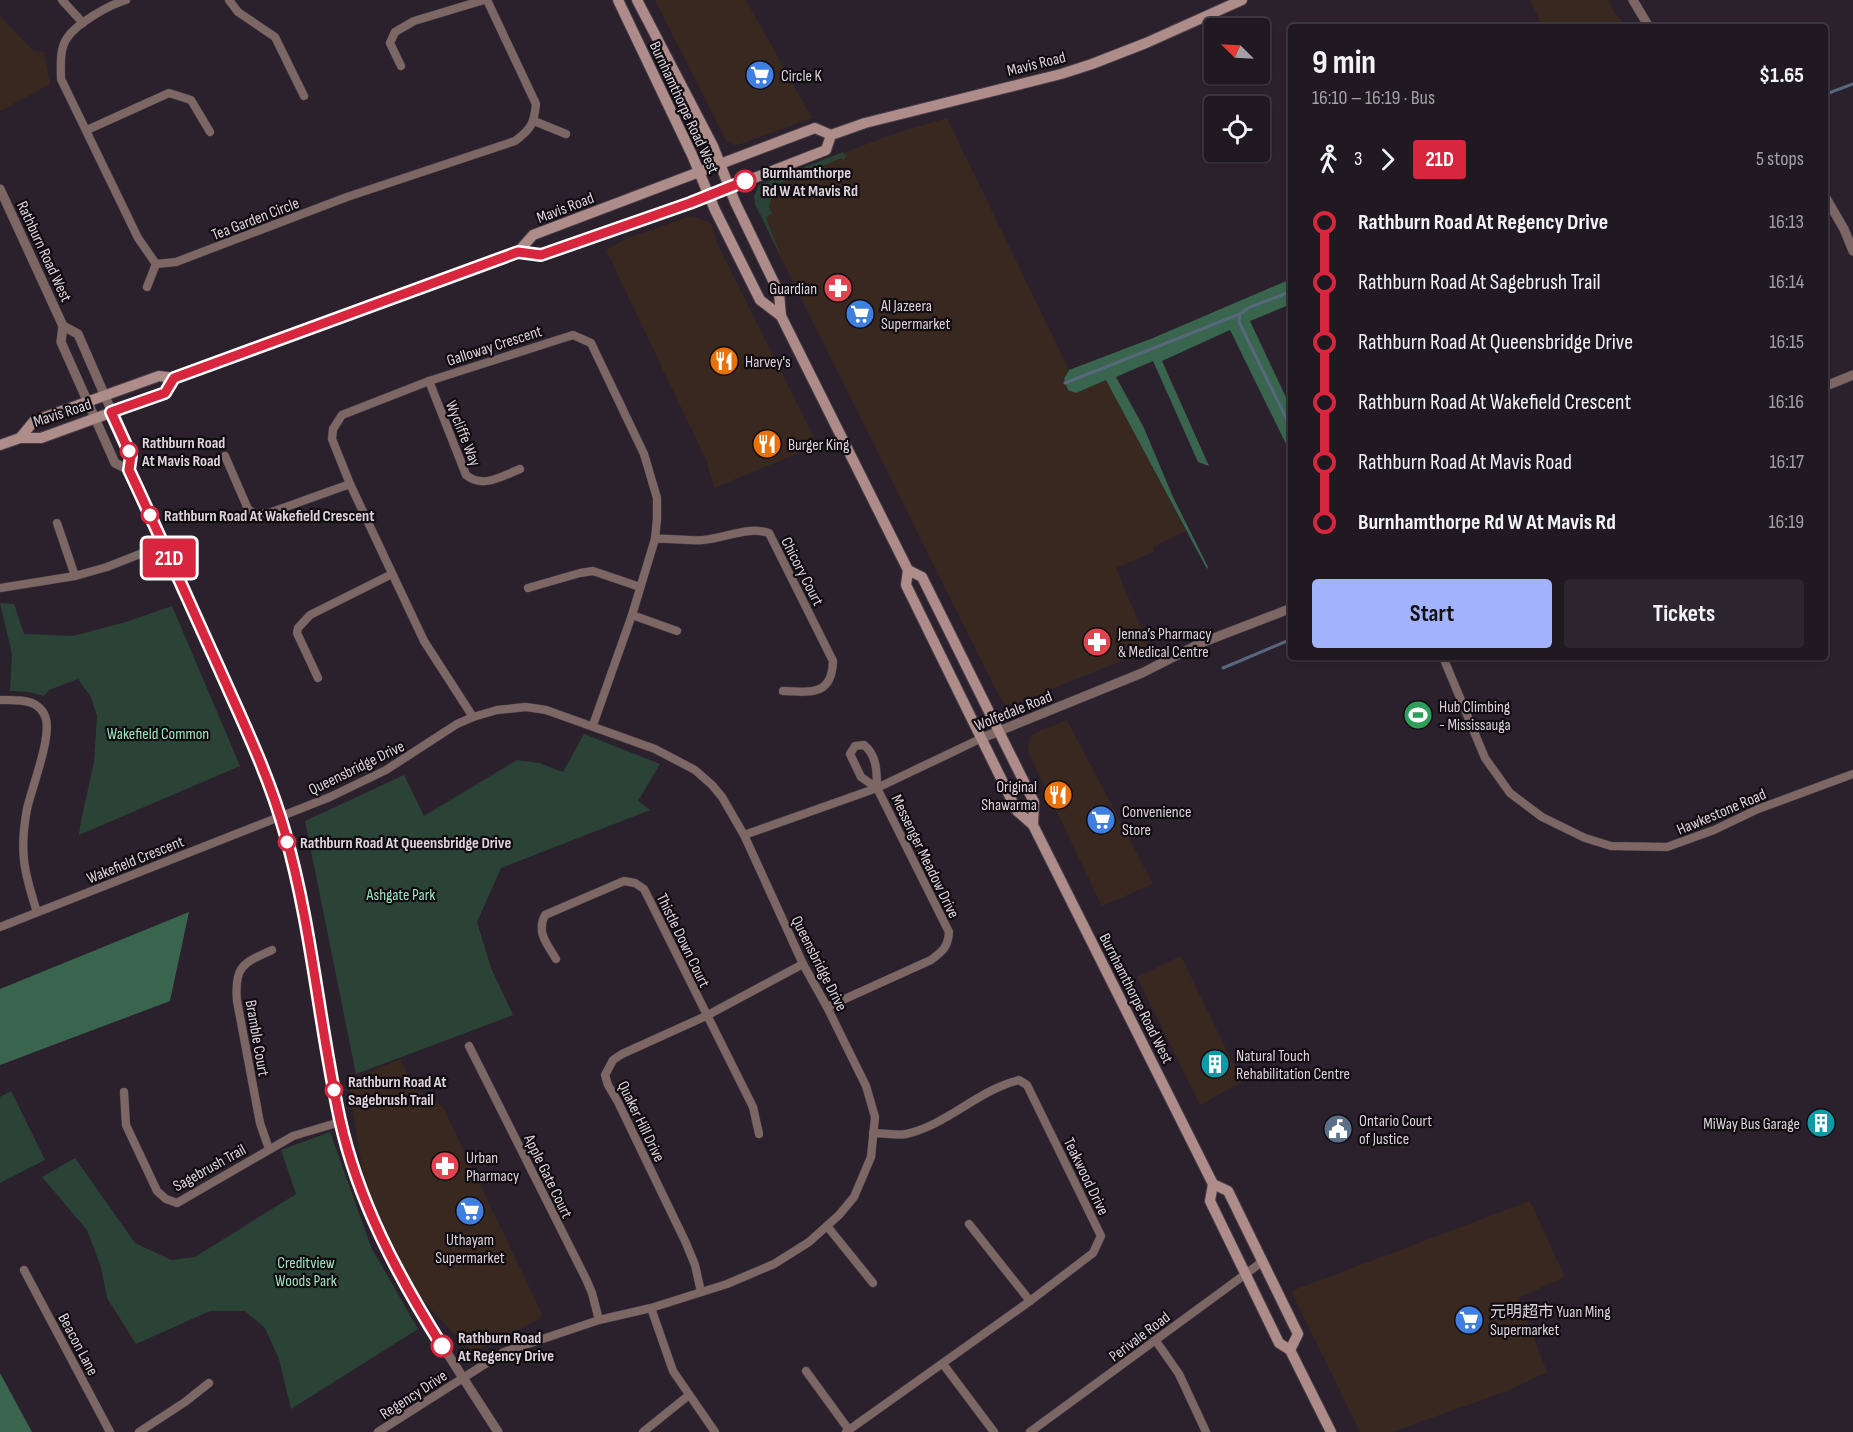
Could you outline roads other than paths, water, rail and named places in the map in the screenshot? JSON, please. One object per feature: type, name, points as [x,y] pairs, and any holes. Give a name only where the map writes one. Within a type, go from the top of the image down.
[{"type":"main road","name":"Burnhamthorpe Road West","points":[[618,0],[760,300],[781,316]]},
{"type":"main road","name":"Burnhamthorpe Road West","points":[[637,0],[713,146],[729,188],[779,293],[781,316],[908,570],[906,585],[1017,811],[1033,825],[1214,1184],[1228,1191],[1298,1334],[1290,1350]]},
{"type":"main road","name":"Mavis Road","points":[[518,252],[533,235],[815,128],[831,135],[865,123],[1082,67],[1146,43],[1242,0]]},
{"type":"main road","name":"Mavis Road","points":[[20,438],[34,421],[87,401],[159,376],[174,378],[518,252],[541,255],[729,188],[826,150],[831,135]]},
{"type":"main road","name":"Mavis Road","points":[[0,445],[20,438],[41,438],[165,393],[174,378]]},
{"type":"main road","name":"Burnhamthorpe Road West","points":[[908,570],[922,577],[1034,802],[1033,825]]},
{"type":"main road","name":"Burnhamthorpe Road West","points":[[1214,1184],[1210,1201],[1279,1343],[1290,1350],[1331,1432]]},
{"type":"street","points":[[62,0],[83,22]]},
{"type":"street","points":[[126,0],[83,22],[67,38],[60,58],[61,79],[138,238],[156,264],[147,287]]},
{"type":"street","points":[[229,0],[238,12],[275,37],[304,96]]},
{"type":"street","points":[[401,66],[390,43],[395,32],[414,21],[486,0],[536,104],[534,121],[566,134]]},
{"type":"street","points":[[1633,0],[1647,24]]},
{"type":"street","points":[[87,130],[169,93],[191,100],[210,132]]},
{"type":"street","name":"Tea Garden Circle","points":[[156,264],[177,262],[347,197],[515,141],[527,132],[534,121]]},
{"type":"street","name":"Rathburn Road West","points":[[0,189],[63,326],[61,342],[94,418],[115,463],[129,470]]},
{"type":"street","points":[[1828,201],[1853,250]]},
{"type":"street","name":"Rathburn Road West","points":[[63,326],[78,334],[131,456],[129,470],[256,752],[280,816],[297,881],[340,1122],[359,1182],[384,1244],[422,1314],[498,1432]]},
{"type":"street","name":"Galloway Crescent","points":[[473,717],[423,641],[350,484],[332,439],[333,429],[342,415],[429,381],[573,335],[591,343],[644,454],[657,498],[655,540],[632,615],[593,725]]},
{"type":"street","points":[[1828,385],[1853,375]]},
{"type":"street","name":"Wycliffe Way","points":[[429,381],[466,475],[476,482],[487,482],[519,468]]},
{"type":"street","points":[[225,456],[248,509],[255,514],[270,513],[350,484]]},
{"type":"street","points":[[57,523],[75,576]]},
{"type":"street","name":"Chicory Court","points":[[655,540],[702,540],[749,530],[769,533],[833,661],[830,681],[822,688],[807,692],[783,691]]},
{"type":"street","points":[[0,588],[75,576],[107,567],[163,545]]},
{"type":"street","points":[[528,588],[593,571],[640,587]]},
{"type":"street","points":[[318,678],[297,633],[298,628],[310,615],[392,574]]},
{"type":"street","name":"Wolfedale Road","points":[[744,835],[877,788],[982,738],[1142,673],[1201,643],[1288,610]]},
{"type":"street","points":[[632,615],[677,631]]},
{"type":"street","name":"Hawkestone Road","points":[[1444,660],[1485,758],[1510,793],[1542,817],[1585,838],[1611,846],[1667,847],[1714,830],[1758,809],[1853,774]]},
{"type":"street","points":[[0,700],[28,700],[40,708],[46,720],[46,735],[27,809],[22,852],[25,873],[37,912]]},
{"type":"street","name":"Queensbridge Drive","points":[[280,816],[330,797],[386,770],[473,717],[497,710],[526,706],[546,710],[666,753],[695,770],[722,797],[744,835],[803,964],[866,1086],[874,1117],[871,1157],[854,1197],[839,1215],[809,1242],[774,1264],[727,1284],[651,1308],[598,1320],[504,1352],[463,1378]]},
{"type":"street","points":[[864,745],[868,748],[877,767],[877,788],[861,777],[850,754],[855,746],[864,745]]},
{"type":"street","name":"Messenger Meadow Drive","points":[[827,1007],[931,960],[942,953],[948,943],[949,932],[877,788]]},
{"type":"street","name":"Wakefield Crescent","points":[[0,927],[280,816]]},
{"type":"street","name":"Thistle Down Court","points":[[556,959],[541,933],[540,924],[544,915],[624,881],[635,883],[645,889],[706,1016]]},
{"type":"street","name":"Bramble Court","points":[[269,1149],[260,1123],[237,1000],[236,983],[238,972],[247,962],[272,950]]},
{"type":"street","name":"Quaker Hill Drive","points":[[701,1292],[695,1265],[686,1243],[605,1075],[613,1060],[622,1054],[706,1016],[803,964]]},
{"type":"street","points":[[706,1016],[753,1107],[759,1134]]},
{"type":"street","name":"Apple Gate Court","points":[[469,1046],[586,1279],[592,1293],[598,1320]]},
{"type":"street","name":"Teakwood Drive","points":[[847,1431],[943,1364],[1093,1253],[1101,1236],[1027,1084],[1018,1080],[1005,1083],[940,1120],[913,1132],[873,1133]]},
{"type":"street","name":"Sagebrush Trail","points":[[124,1092],[126,1125],[157,1191],[165,1199],[177,1203],[293,1136],[340,1122]]},
{"type":"street","points":[[969,1224],[1030,1301]]},
{"type":"street","points":[[827,1226],[873,1283]]},
{"type":"street","name":"Perivale Road","points":[[1030,1432],[1262,1262]]},
{"type":"street","name":"Beacon Lane","points":[[24,1269],[110,1432]]},
{"type":"street","points":[[651,1308],[673,1371],[715,1432]]},
{"type":"street","points":[[1156,1341],[1179,1374],[1206,1432]]},
{"type":"street","points":[[943,1364],[994,1432]]},
{"type":"street","points":[[806,1371],[847,1431]]},
{"type":"street","name":"Regency Drive","points":[[378,1432],[463,1378]]},
{"type":"street","points":[[139,1432],[185,1402],[209,1383]]},
{"type":"street","points":[[643,1432],[689,1395]]},
{"type":"waterway","points":[[1828,93],[1853,84]]},
{"type":"waterway","points":[[1288,293],[1248,308],[1240,314],[1239,322],[1288,422]]},
{"type":"waterway","points":[[1065,383],[1240,314]]},
{"type":"waterway","points":[[1223,668],[1288,641]]},
{"type":"place","name":"Circle K","points":[[760,75]]},
{"type":"place","name":"Burnhamthorpe Rd W At Mavis Rd","points":[[745,181]]},
{"type":"place","name":"Guardian","points":[[838,288]]},
{"type":"place","name":"Al Jazeera Supermarket","points":[[860,314]]},
{"type":"place","name":"Harvey's","points":[[724,361]]},
{"type":"place","name":"Burger King","points":[[767,444]]},
{"type":"place","name":"Rathburn Road At Mavis Road","points":[[129,451]]},
{"type":"place","name":"Rathburn Road At Wakefield Crescent","points":[[150,515]]},
{"type":"place","name":"Jenna’s Pharmacy & Medical Centre","points":[[1097,642]]},
{"type":"place","name":"Hub Climbing - Mississauga","points":[[1418,715]]},
{"type":"place","name":"Original Shawarma","points":[[1058,795]]},
{"type":"place","name":"Convenience Store","points":[[1101,820]]},
{"type":"place","name":"Rathburn Road At Queensbridge Drive","points":[[287,842]]},
{"type":"place","name":"Natural Touch Rehabilitation Centre","points":[[1215,1064]]},
{"type":"place","name":"Rathburn Road At Sagebrush Trail","points":[[334,1090]]},
{"type":"place","name":"MiWay Bus Garage","points":[[1821,1123]]},
{"type":"place","name":"Ontario Court of Justice","points":[[1338,1129]]},
{"type":"place","name":"Urban Pharmacy","points":[[445,1166]]},
{"type":"place","name":"Uthayam Supermarket","points":[[470,1211]]},
{"type":"place","name":"元明超市 Yuan Ming Supermarket","points":[[1469,1320]]},
{"type":"place","name":"Rathburn Road At Regency Drive","points":[[442,1346]]},
{"type":"park label","name":"Wakefield Common","points":[[158,733]]},
{"type":"park label","name":"Ashgate Park","points":[[401,894]]},
{"type":"park label","name":"Creditview Woods Park","points":[[306,1271]]}]
